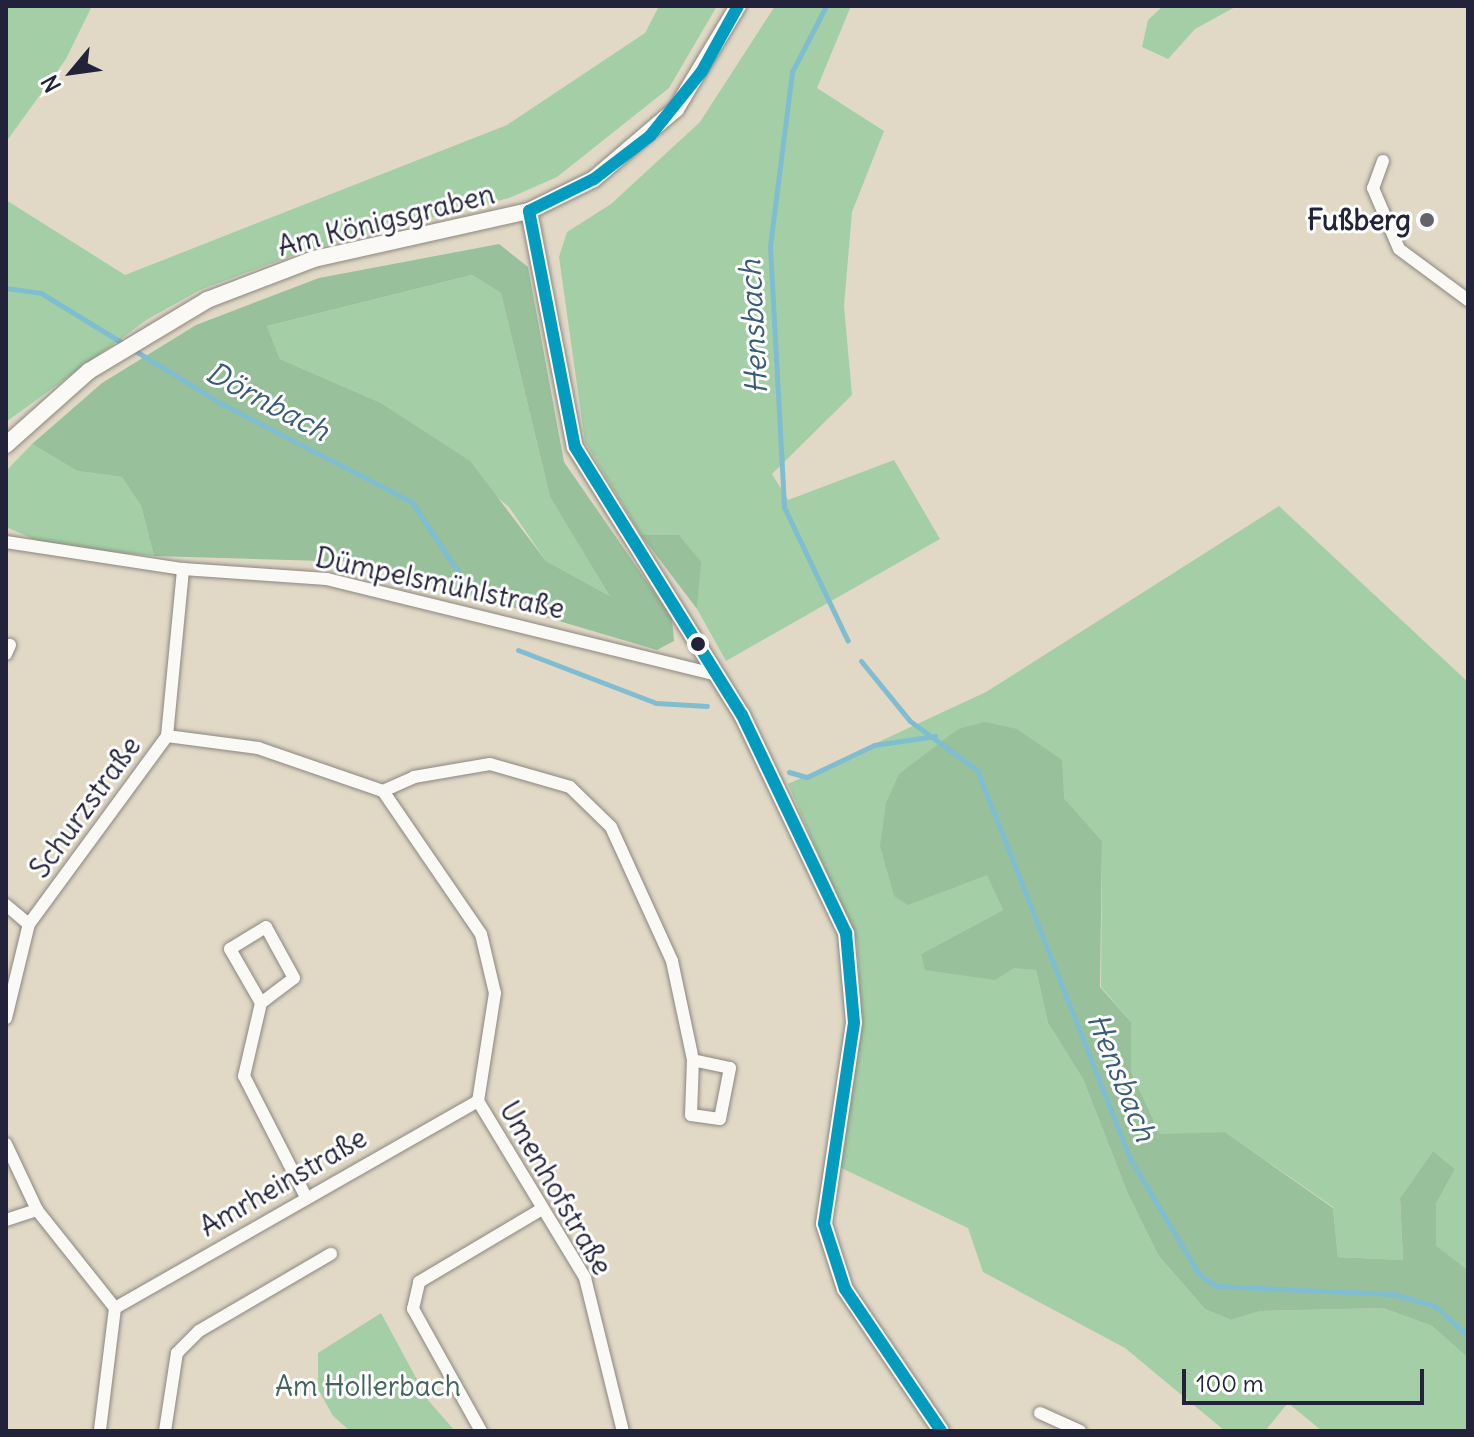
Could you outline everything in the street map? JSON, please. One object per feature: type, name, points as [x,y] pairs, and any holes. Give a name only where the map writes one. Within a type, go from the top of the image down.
[{"type":"street","name":"Am Königsgraben","points":[[6,445],[89,371],[152,328],[314,259],[529,211],[594,179],[650,136],[702,71],[738,6]]},
{"type":"street","points":[[1383,161],[1373,188],[1399,249],[1468,300]]},
{"type":"street","points":[[529,211],[575,447],[717,675],[830,890],[854,973],[854,1023],[825,1202],[830,1253],[845,1289],[941,1431]]},
{"type":"street","name":"Dümpelsmühlstraße","points":[[6,542],[183,569],[327,579],[717,675]]},
{"type":"street","name":"Schurzstraße","points":[[6,1018],[29,924],[167,736],[183,569]]},
{"type":"street","points":[[167,736],[258,748],[383,791],[414,777],[490,764],[570,787],[611,827],[672,961],[693,1060],[691,1115],[720,1119],[730,1068],[693,1060]]},
{"type":"street","name":"Umenhofstraße","points":[[383,791],[481,934],[495,993],[478,1101],[585,1278],[623,1431]]},
{"type":"street","points":[[6,905],[29,924]]},
{"type":"street","points":[[261,1003],[230,949],[266,927],[294,978],[261,1003],[244,1076],[305,1195]]},
{"type":"street","name":"Amrheinstraße","points":[[115,1308],[305,1195],[478,1101]]},
{"type":"street","points":[[6,1144],[37,1210],[115,1308],[100,1431]]},
{"type":"street","points":[[481,1431],[413,1309],[419,1282],[542,1209]]},
{"type":"street","points":[[6,1220],[37,1210]]},
{"type":"street","points":[[165,1431],[177,1353],[199,1331],[331,1254]]},
{"type":"street","points":[[1040,1413],[1080,1431]]},
{"type":"green space","points":[[6,6],[92,6],[66,59],[6,142]]},
{"type":"green space","points":[[659,6],[717,6],[669,88],[557,177],[509,198],[307,250],[200,290],[148,319],[6,422],[6,200],[125,275],[507,125],[645,33]]},
{"type":"green space","points":[[775,6],[851,6],[817,88],[884,131],[852,212],[844,306],[852,395],[772,474],[788,500],[894,460],[940,539],[726,661],[697,609],[700,562],[679,536],[641,535],[585,442],[559,257],[567,232],[611,204],[700,122]]},
{"type":"green space","points":[[1163,6],[1237,6],[1195,29],[1168,59],[1142,47],[1148,20]]},
{"type":"green space","points":[[499,244],[528,267],[564,462],[672,618],[674,641],[657,650],[359,562],[154,556],[141,506],[122,477],[77,471],[32,444],[102,383],[196,325],[319,278]],"holes":[[[472,275],[501,293],[550,497],[610,596],[546,561],[470,461],[379,402],[280,359],[267,326]]]},
{"type":"green space","points":[[472,275],[501,293],[550,497],[612,597],[546,561],[509,507],[379,402],[280,359],[267,326]]},
{"type":"green space","points":[[32,444],[77,471],[122,477],[141,506],[154,556],[47,545],[6,527],[6,471]]},
{"type":"green space","points":[[1279,506],[1468,682],[1468,1270],[1436,1247],[1436,1204],[1455,1169],[1433,1151],[1400,1198],[1403,1260],[1338,1257],[1333,1207],[1225,1132],[1160,1135],[1131,1072],[1131,1022],[1101,987],[1102,841],[1064,798],[988,875],[1003,910],[921,954],[1036,970],[1048,1023],[1083,1079],[1128,1194],[1158,1255],[1205,1309],[1231,1320],[1260,1311],[1383,1308],[1432,1326],[1468,1358],[1468,1431],[1322,1431],[1288,1403],[1265,1431],[1225,1431],[1125,1348],[983,1272],[968,1228],[837,1166],[862,1025],[857,942],[788,784],[986,692]]},
{"type":"green space","points":[[641,535],[679,535],[701,562],[697,609]]},
{"type":"green space","points":[[984,722],[1017,729],[1062,760],[1064,798],[1102,841],[1100,987],[1131,1022],[1131,1072],[1160,1134],[1225,1132],[1333,1208],[1338,1257],[1403,1260],[1400,1198],[1433,1151],[1455,1169],[1436,1204],[1436,1246],[1468,1270],[1468,1358],[1432,1326],[1383,1308],[1260,1311],[1231,1320],[1205,1309],[1158,1255],[1128,1194],[1083,1079],[1048,1023],[1036,970],[1014,968],[995,980],[925,970],[921,954],[1003,910],[987,875],[908,905],[894,896],[880,846],[886,803],[899,774],[958,729]]},
{"type":"green space","name":"Am Hollerbach","points":[[381,1313],[428,1400],[455,1431],[350,1431],[333,1416],[318,1389],[318,1353]]},
{"type":"waterway","name":"Hensbach","points":[[826,6],[792,72],[770,247],[784,507],[848,641]]},
{"type":"waterway","name":"Dörnbach","points":[[6,288],[41,293],[222,404],[412,502],[474,596]]},
{"type":"waterway","name":"Dörnbach","points":[[518,650],[656,703],[707,706]]},
{"type":"waterway","name":"Hensbach","points":[[861,661],[910,721],[977,770],[1131,1160],[1198,1273],[1216,1286],[1393,1294],[1435,1306],[1468,1336]]},
{"type":"waterway","name":"Dörnbach","points":[[789,772],[807,777],[874,745],[935,736]]},
{"type":"transit line","points":[[529,211],[594,179],[650,136],[702,71],[738,6]]},
{"type":"transit line","points":[[529,211],[575,447],[742,715],[846,933],[854,1023],[824,1224],[845,1289],[941,1431]]},
{"type":"place","name":"Fußberg","points":[[1427,220]]}]
